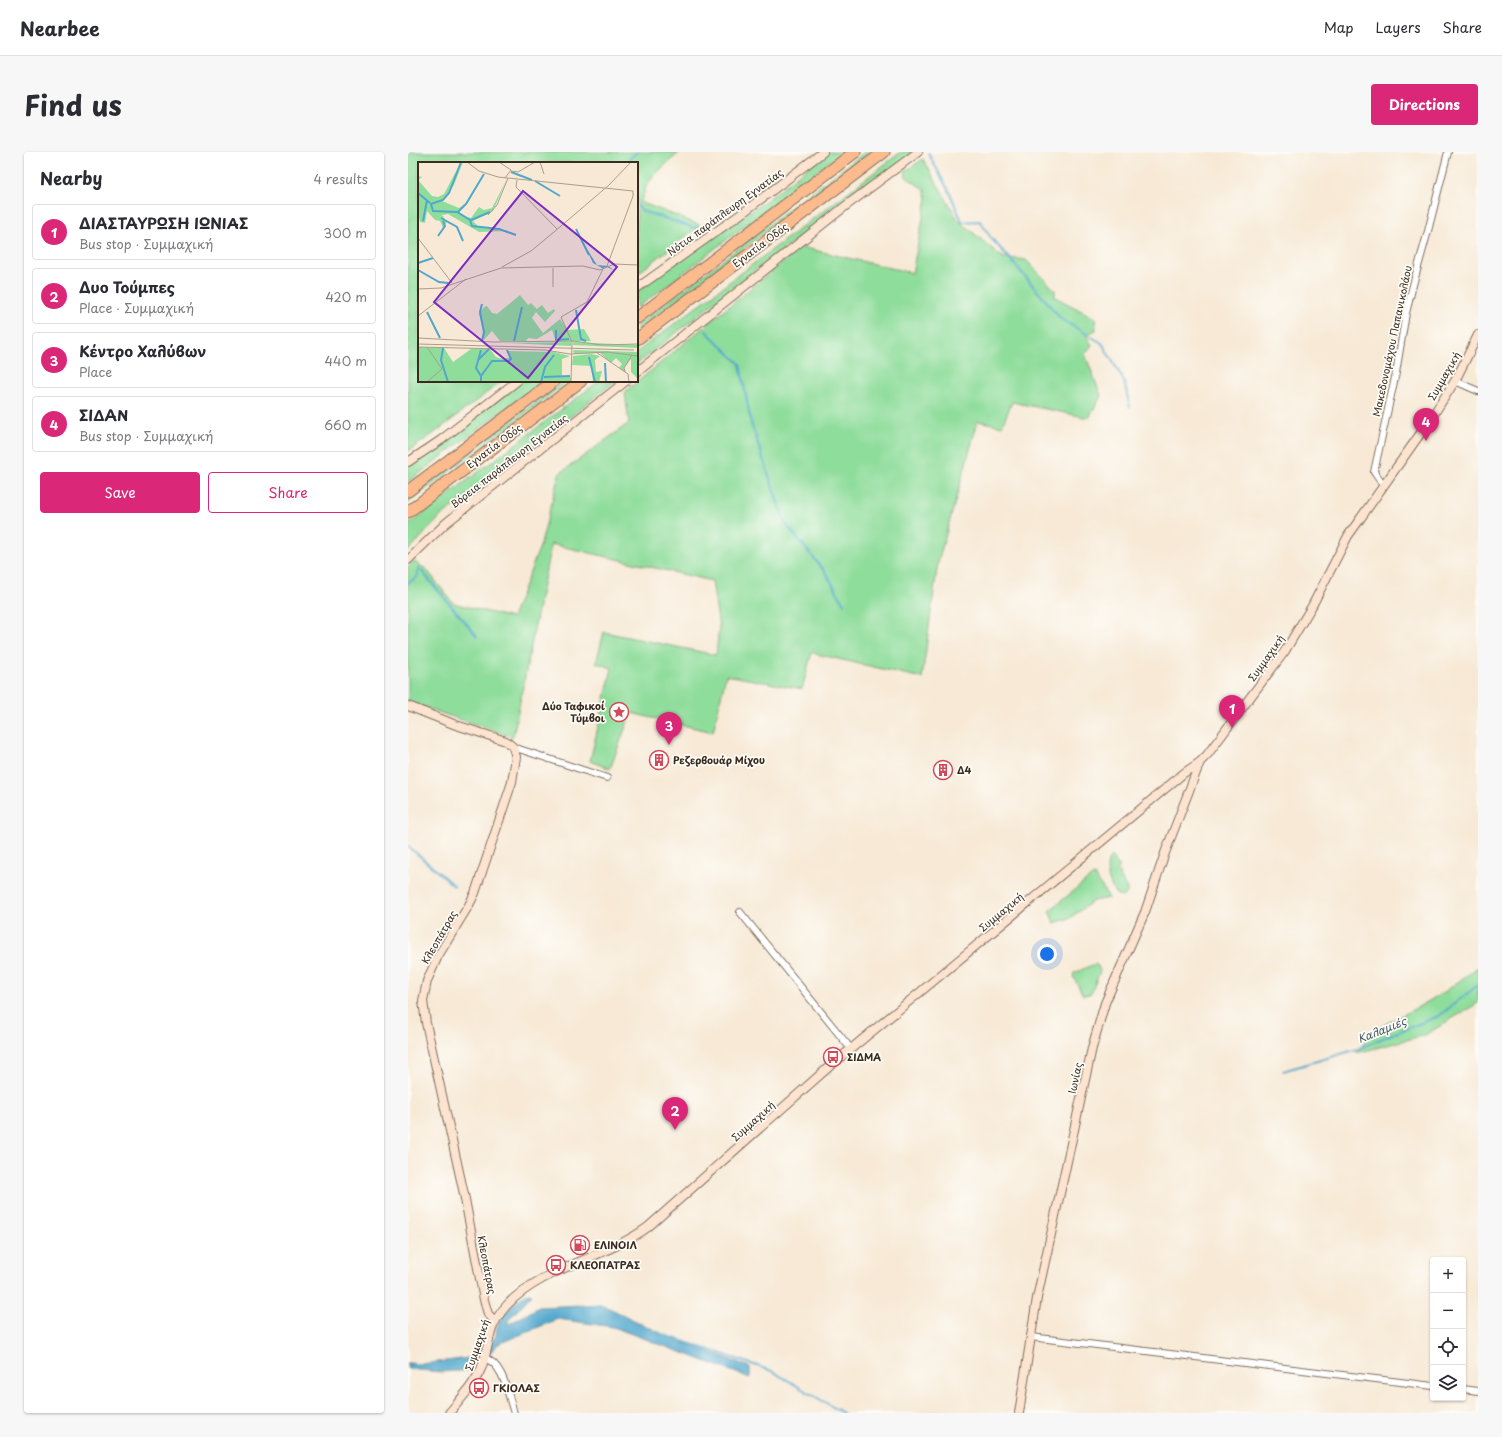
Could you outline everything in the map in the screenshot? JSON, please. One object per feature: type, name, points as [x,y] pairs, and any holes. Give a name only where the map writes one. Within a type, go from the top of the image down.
[{"type":"highway","name":"Εγνατία Οδός","points":[[638,317],[855,152]]},
{"type":"highway","name":"Εγνατία Οδός","points":[[638,337],[884,152]]},
{"type":"highway","name":"Εγνατία Οδός","points":[[408,491],[553,382]]},
{"type":"highway","name":"Εγνατία Οδός","points":[[408,512],[580,382]]},
{"type":"street","name":"Νότια παράπλευρη Εγνατίας","points":[[638,287],[746,211],[823,152]]},
{"type":"street","points":[[638,371],[837,212],[918,152]]},
{"type":"street","name":"Μακεδονομάχου Παπανικολάου","points":[[1383,485],[1374,472],[1396,373],[1406,313],[1448,152]]},
{"type":"street","name":"Συμμαχική","points":[[448,1413],[474,1382],[481,1368],[495,1321],[512,1301],[528,1288],[556,1272],[618,1246],[648,1227],[850,1049],[1184,773],[1200,762],[1285,651],[1312,606],[1348,536],[1412,446],[1454,381],[1478,335]]},
{"type":"street","points":[[1454,381],[1478,391]]},
{"type":"street","points":[[408,462],[442,440],[516,382]]},
{"type":"street","name":"Βόρεια παράπλευρη Εγνατίας","points":[[408,560],[446,523],[625,382]]},
{"type":"street","points":[[408,706],[456,725],[503,739],[510,743],[513,748],[607,778]]},
{"type":"street","name":"Κλεοπάτρας","points":[[495,1321],[488,1314],[483,1296],[464,1194],[426,1023],[423,1001],[425,988],[434,965],[472,900],[478,886],[512,782],[516,760],[516,753],[513,748]]},
{"type":"street","name":"Ιωνίας","points":[[1019,1413],[1037,1298],[1092,1048],[1105,1003],[1145,912],[1165,853],[1200,762]]},
{"type":"street","points":[[1184,773],[1189,776],[1193,782]]},
{"type":"street","points":[[740,912],[850,1049]]},
{"type":"street","points":[[1031,1337],[1430,1386]]},
{"type":"street","points":[[484,1358],[493,1362],[500,1370],[514,1413]]},
{"type":"street","points":[[1466,1389],[1478,1391]]},
{"type":"green space","points":[[408,152],[680,152],[652,178],[646,187],[640,202],[700,225],[638,273],[638,162],[418,162],[418,382],[501,382],[429,437],[408,451]]},
{"type":"green space","points":[[827,152],[842,152],[638,307],[638,291],[659,274],[767,200]]},
{"type":"green space","points":[[865,152],[871,152],[638,329],[638,324]]},
{"type":"green space","points":[[901,152],[915,152],[750,274],[638,363],[638,351]]},
{"type":"green space","points":[[923,159],[958,220],[1002,257],[1026,260],[1055,290],[1055,297],[1095,318],[1096,330],[1086,335],[1092,345],[1085,354],[1101,396],[1089,418],[1012,402],[1002,426],[978,421],[938,562],[922,678],[812,652],[802,689],[726,675],[713,732],[631,713],[610,769],[590,761],[612,668],[596,663],[604,632],[716,655],[719,627],[712,581],[551,544],[513,737],[408,702],[408,566],[413,561],[426,569],[453,603],[512,618],[541,544],[559,474],[629,423],[625,392],[801,247],[912,273],[927,198],[924,189],[906,177],[905,171]]},
{"type":"green space","points":[[521,382],[541,382],[408,482],[408,462],[458,430]]},
{"type":"green space","points":[[562,382],[568,382],[408,503],[408,499]]},
{"type":"green space","points":[[598,382],[614,382],[536,444],[442,515],[408,551],[408,525]]},
{"type":"green space","points":[[1111,856],[1120,867],[1117,870],[1127,889],[1127,893],[1122,897],[1111,885],[1107,872],[1108,860]]},
{"type":"green space","points":[[1092,876],[1095,876],[1109,898],[1093,901],[1070,918],[1054,923],[1049,911]]},
{"type":"green space","points":[[1095,964],[1098,966],[1100,971],[1091,994],[1083,995],[1073,976],[1074,973]]},
{"type":"green space","points":[[1478,967],[1478,1003],[1425,1035],[1357,1053],[1372,1031],[1446,991]]},
{"type":"water","points":[[528,1293],[532,1294],[511,1317],[507,1325],[539,1307],[601,1304],[671,1338],[750,1367],[750,1378],[613,1327],[558,1319],[498,1344],[476,1370],[441,1372],[408,1369],[408,1363],[422,1364],[476,1357],[496,1336],[499,1323],[506,1311]]},
{"type":"waterway","points":[[629,162],[630,158],[639,152]]},
{"type":"waterway","points":[[928,153],[950,193],[962,222],[980,221],[991,238],[1061,319],[1102,343],[1124,381],[1130,407]]},
{"type":"waterway","points":[[638,206],[642,211],[707,232]]},
{"type":"waterway","points":[[706,331],[740,364],[751,423],[785,523],[826,573],[844,604]]},
{"type":"waterway","points":[[419,568],[477,636]]},
{"type":"waterway","points":[[408,583],[417,577],[419,568]]},
{"type":"waterway","points":[[408,846],[454,886]]},
{"type":"waterway","name":"Καλαμιές","points":[[1283,1071],[1358,1049],[1439,1016],[1478,985]]},
{"type":"waterway","points":[[662,1334],[772,1371],[843,1413]]},
{"type":"waterway","points":[[470,1359],[483,1348]]},
{"type":"place","name":"ΣΙΔΑΝ","points":[[1426,441]]},
{"type":"place","name":"Δύο Ταφικοί Τύμβοι","points":[[619,712]]},
{"type":"place","name":"ΔΙΑΣΤΑΥΡΩΣΗ ΙΩΝΙΑΣ","points":[[1232,728]]},
{"type":"place","name":"Κέντρο Χαλύβων","points":[[669,745]]},
{"type":"place","name":"Ρεζερβουάρ Μίχου","points":[[659,760]]},
{"type":"place","name":"Δ4","points":[[943,770]]},
{"type":"place","name":"ΣΙΔΜΑ","points":[[833,1057]]},
{"type":"place","name":"Δυο Τούμπες","points":[[675,1130]]},
{"type":"place","name":"ΕΛΙΝΟΙΛ","points":[[580,1245]]},
{"type":"place","name":"ΚΛΕΟΠΑΤΡΑΣ","points":[[556,1265]]},
{"type":"place","name":"ΓΚΙΟΛΑΣ","points":[[479,1388]]}]
